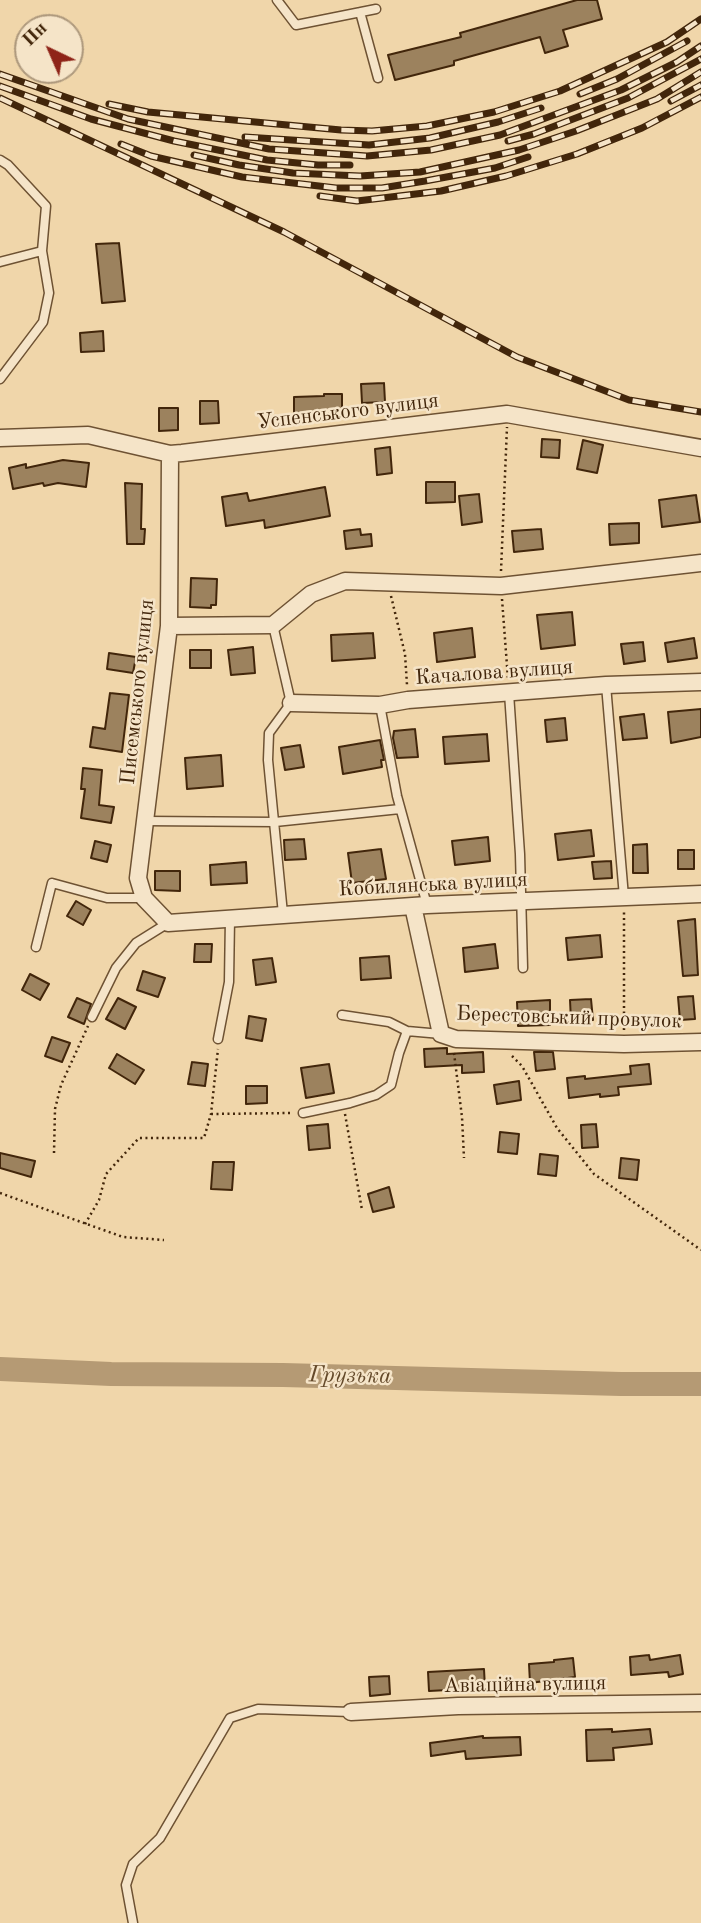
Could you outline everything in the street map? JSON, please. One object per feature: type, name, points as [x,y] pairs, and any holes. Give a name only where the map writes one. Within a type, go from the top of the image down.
[{"type":"street","name":"Успенського вулиця","points":[[0,438],[88,435],[170,454],[507,414],[701,448]]},
{"type":"street","name":"Писемського вулиця","points":[[144,898],[138,878],[169,626],[170,454]]},
{"type":"street","points":[[169,626],[273,625],[311,594],[345,581],[501,586],[701,563]]},
{"type":"street","name":"Качалова вулиця","points":[[291,703],[380,705],[606,685],[701,681]]},
{"type":"street","name":"Кобилянська вулиця","points":[[168,923],[420,906],[701,894]]},
{"type":"street","points":[[144,898],[168,923]]},
{"type":"street","name":"Берестовський провулок","points":[[420,906],[448,1037],[624,1044],[701,1042]]},
{"type":"street","name":"Авіаційна вулиця","points":[[351,1712],[458,1706],[701,1703]]},
{"type":"lane","points":[[278,0],[296,25],[376,9]]},
{"type":"lane","points":[[360,12],[378,78]]},
{"type":"lane","points":[[0,160],[8,165],[46,206],[42,251],[49,293],[43,322],[0,379]]},
{"type":"lane","points":[[0,262],[42,251]]},
{"type":"lane","points":[[273,625],[291,703],[269,733],[268,760],[283,914]]},
{"type":"lane","points":[[606,685],[624,897]]},
{"type":"lane","points":[[509,693],[523,902],[523,968]]},
{"type":"lane","points":[[380,705],[420,906]]},
{"type":"lane","points":[[145,821],[275,822],[400,809]]},
{"type":"lane","points":[[36,947],[52,883],[107,898],[144,898]]},
{"type":"lane","points":[[218,1039],[229,982],[230,918]]},
{"type":"lane","points":[[92,1017],[116,968],[136,943],[168,923]]},
{"type":"lane","points":[[342,1015],[389,1022],[407,1031],[448,1037]]},
{"type":"lane","points":[[303,1113],[376,1095],[391,1086],[407,1031]]},
{"type":"lane","points":[[133,1923],[126,1885],[133,1864],[160,1838],[230,1718],[258,1709],[351,1712]]},
{"type":"path","points":[[507,414],[501,586],[509,693]]},
{"type":"path","points":[[388,582],[405,654],[408,701]]},
{"type":"path","points":[[624,897],[624,1044]]},
{"type":"path","points":[[54,1153],[54,1109],[61,1085],[92,1017]]},
{"type":"path","points":[[448,1037],[463,1117],[464,1158]]},
{"type":"path","points":[[85,1224],[99,1200],[106,1174],[139,1138],[204,1138],[211,1114],[218,1063],[218,1039]]},
{"type":"path","points":[[498,1041],[522,1066],[557,1128],[594,1174],[701,1250]]},
{"type":"path","points":[[343,1104],[362,1210]]},
{"type":"path","points":[[211,1114],[303,1113]]},
{"type":"path","points":[[0,1194],[123,1237],[164,1240]]},
{"type":"building","points":[[577,0],[597,0],[602,19],[563,30],[568,46],[545,53],[540,37],[454,61],[454,65],[395,80],[388,55],[461,37],[460,33]]},
{"type":"building","points":[[119,243],[125,301],[102,303],[96,244]]},
{"type":"building","points":[[103,331],[104,351],[81,352],[80,333]]},
{"type":"building","points":[[384,383],[385,402],[362,403],[361,384]]},
{"type":"building","points":[[342,394],[342,416],[294,420],[294,397]]},
{"type":"building","points":[[200,401],[218,401],[219,423],[200,424]]},
{"type":"building","points":[[159,408],[178,408],[178,430],[159,431]]},
{"type":"building","points":[[542,439],[560,440],[559,458],[541,457]]},
{"type":"building","points":[[583,440],[603,445],[597,473],[577,469]]},
{"type":"building","points":[[390,447],[392,473],[377,475],[375,449]]},
{"type":"building","points":[[63,460],[89,463],[86,487],[58,483],[44,486],[43,483],[13,489],[9,468],[26,464],[26,468]]},
{"type":"building","points":[[426,482],[455,482],[455,502],[426,503]]},
{"type":"building","points":[[125,483],[142,484],[141,529],[145,529],[144,544],[127,544]]},
{"type":"building","points":[[325,487],[330,516],[265,528],[264,520],[226,526],[222,497],[247,493],[249,501]]},
{"type":"building","points":[[479,494],[482,522],[462,525],[459,496]]},
{"type":"building","points":[[696,495],[700,522],[662,527],[659,500]]},
{"type":"building","points":[[639,523],[639,543],[610,545],[609,524]]},
{"type":"building","points":[[360,529],[361,535],[371,534],[372,546],[346,549],[344,531]]},
{"type":"building","points":[[541,529],[543,549],[514,552],[512,531]]},
{"type":"building","points":[[191,578],[217,579],[216,605],[211,605],[211,608],[190,607]]},
{"type":"building","points":[[572,612],[575,645],[541,649],[537,615]]},
{"type":"building","points":[[472,628],[475,657],[437,662],[434,633]]},
{"type":"building","points":[[373,633],[375,658],[332,661],[331,635]]},
{"type":"building","points":[[694,638],[697,658],[668,662],[665,643]]},
{"type":"building","points":[[643,642],[645,661],[624,664],[621,644]]},
{"type":"building","points":[[253,647],[255,673],[231,675],[228,650]]},
{"type":"building","points":[[190,650],[211,650],[211,668],[190,668]]},
{"type":"building","points":[[109,653],[136,657],[133,673],[107,669]]},
{"type":"building","points":[[110,693],[129,695],[122,752],[90,747],[93,727],[105,729]]},
{"type":"building","points":[[701,709],[701,737],[671,743],[668,712]]},
{"type":"building","points":[[644,714],[647,738],[623,740],[620,717]]},
{"type":"building","points":[[565,718],[567,740],[547,742],[545,720]]},
{"type":"building","points":[[415,729],[418,757],[397,758],[394,731]]},
{"type":"building","points":[[487,734],[489,761],[445,764],[443,737]]},
{"type":"building","points":[[380,740],[384,760],[381,760],[382,767],[343,774],[339,747]]},
{"type":"building","points":[[300,745],[304,767],[285,770],[281,748]]},
{"type":"building","points":[[221,755],[223,786],[187,789],[185,758]]},
{"type":"building","points":[[83,768],[102,770],[99,805],[114,807],[111,823],[81,818],[85,789],[81,789]]},
{"type":"building","points":[[591,830],[594,856],[558,860],[555,834]]},
{"type":"building","points":[[488,837],[490,861],[455,865],[452,841]]},
{"type":"building","points":[[304,839],[306,859],[285,860],[284,840]]},
{"type":"building","points":[[95,841],[111,845],[107,862],[91,858]]},
{"type":"building","points":[[647,844],[648,873],[633,873],[633,845]]},
{"type":"building","points":[[381,849],[386,879],[352,883],[348,853]]},
{"type":"building","points":[[678,850],[694,850],[694,869],[678,869]]},
{"type":"building","points":[[611,861],[612,878],[594,879],[592,862]]},
{"type":"building","points":[[246,862],[247,883],[211,885],[210,865]]},
{"type":"building","points":[[155,871],[180,871],[180,891],[155,890]]},
{"type":"building","points":[[76,901],[91,910],[83,925],[67,916]]},
{"type":"building","points":[[695,919],[698,975],[683,976],[678,921]]},
{"type":"building","points":[[600,935],[602,957],[568,960],[566,938]]},
{"type":"building","points":[[195,944],[212,944],[211,962],[194,962]]},
{"type":"building","points":[[495,944],[498,968],[465,972],[463,948]]},
{"type":"building","points":[[389,956],[391,978],[361,980],[360,958]]},
{"type":"building","points":[[272,958],[276,982],[256,985],[253,960]]},
{"type":"building","points":[[143,971],[165,978],[158,997],[137,990]]},
{"type":"building","points":[[30,974],[49,984],[40,1000],[22,990]]},
{"type":"building","points":[[693,996],[695,1019],[680,1020],[678,997]]},
{"type":"building","points":[[77,998],[91,1004],[84,1024],[68,1017]]},
{"type":"building","points":[[118,998],[136,1007],[125,1029],[106,1019]]},
{"type":"building","points":[[591,999],[593,1020],[571,1021],[570,1000]]},
{"type":"building","points":[[550,1000],[550,1025],[518,1026],[517,1002]]},
{"type":"building","points":[[249,1016],[266,1019],[262,1041],[246,1038]]},
{"type":"building","points":[[52,1037],[70,1043],[62,1062],[45,1056]]},
{"type":"building","points":[[447,1048],[447,1054],[483,1052],[484,1072],[462,1073],[462,1065],[425,1067],[424,1049]]},
{"type":"building","points":[[534,1052],[553,1052],[555,1069],[536,1071]]},
{"type":"building","points":[[117,1054],[144,1070],[135,1084],[109,1068]]},
{"type":"building","points":[[192,1062],[208,1064],[205,1086],[188,1084]]},
{"type":"building","points":[[329,1064],[334,1093],[306,1098],[301,1068]]},
{"type":"building","points":[[649,1064],[651,1084],[618,1087],[619,1095],[600,1097],[600,1094],[569,1098],[567,1078],[585,1076],[585,1079],[631,1074],[630,1066]]},
{"type":"building","points":[[519,1081],[521,1100],[497,1104],[494,1085]]},
{"type":"building","points":[[246,1086],[267,1086],[267,1103],[246,1104]]},
{"type":"building","points":[[328,1124],[330,1148],[309,1150],[307,1126]]},
{"type":"building","points":[[596,1124],[598,1147],[582,1148],[581,1125]]},
{"type":"building","points":[[500,1132],[519,1134],[517,1154],[498,1152]]},
{"type":"building","points":[[0,1153],[35,1161],[31,1177],[0,1168]]},
{"type":"building","points":[[540,1154],[558,1156],[556,1176],[538,1174]]},
{"type":"building","points":[[621,1158],[639,1160],[637,1180],[619,1178]]},
{"type":"building","points":[[213,1162],[234,1162],[232,1190],[211,1189]]},
{"type":"building","points":[[389,1187],[394,1207],[373,1212],[368,1194]]},
{"type":"building","points":[[649,1655],[650,1660],[680,1655],[683,1674],[669,1677],[668,1672],[631,1675],[630,1657]]},
{"type":"building","points":[[573,1658],[575,1677],[530,1683],[529,1664]]},
{"type":"building","points":[[484,1669],[485,1688],[429,1691],[428,1672]]},
{"type":"building","points":[[389,1676],[390,1694],[370,1696],[369,1677]]},
{"type":"building","points":[[612,1729],[612,1732],[650,1729],[652,1744],[613,1748],[614,1760],[587,1761],[586,1730]]},
{"type":"building","points":[[483,1736],[520,1737],[521,1755],[466,1759],[465,1751],[431,1756],[430,1743]]},
{"type":"waterway","name":"Грузька","points":[[0,1369],[111,1374],[701,1384]]},
{"type":"railway","points":[[109,104],[148,112],[341,130],[372,131],[427,126],[494,112],[560,91],[667,42],[701,19]]},
{"type":"railway","points":[[580,94],[617,79],[687,41]]},
{"type":"railway","points":[[0,74],[128,119],[269,149],[367,156],[431,150],[500,135],[621,90],[677,62],[701,46]]},
{"type":"railway","points":[[508,141],[534,134],[628,98],[701,59]]},
{"type":"railway","points":[[194,155],[293,173],[360,176],[420,172],[519,150],[576,131],[657,99],[701,72]]},
{"type":"railway","points":[[671,101],[701,85]]},
{"type":"railway","points":[[0,86],[91,119],[174,141],[267,160],[350,165]]},
{"type":"railway","points":[[320,196],[357,201],[441,191],[506,176],[577,154],[642,128],[701,97]]},
{"type":"railway","points":[[0,98],[284,232],[517,357],[629,400],[701,412]]},
{"type":"railway","points":[[245,137],[369,145],[430,138],[498,122],[541,108]]},
{"type":"railway","points":[[121,144],[151,156],[242,177],[336,188],[382,188],[495,168],[528,157]]}]
